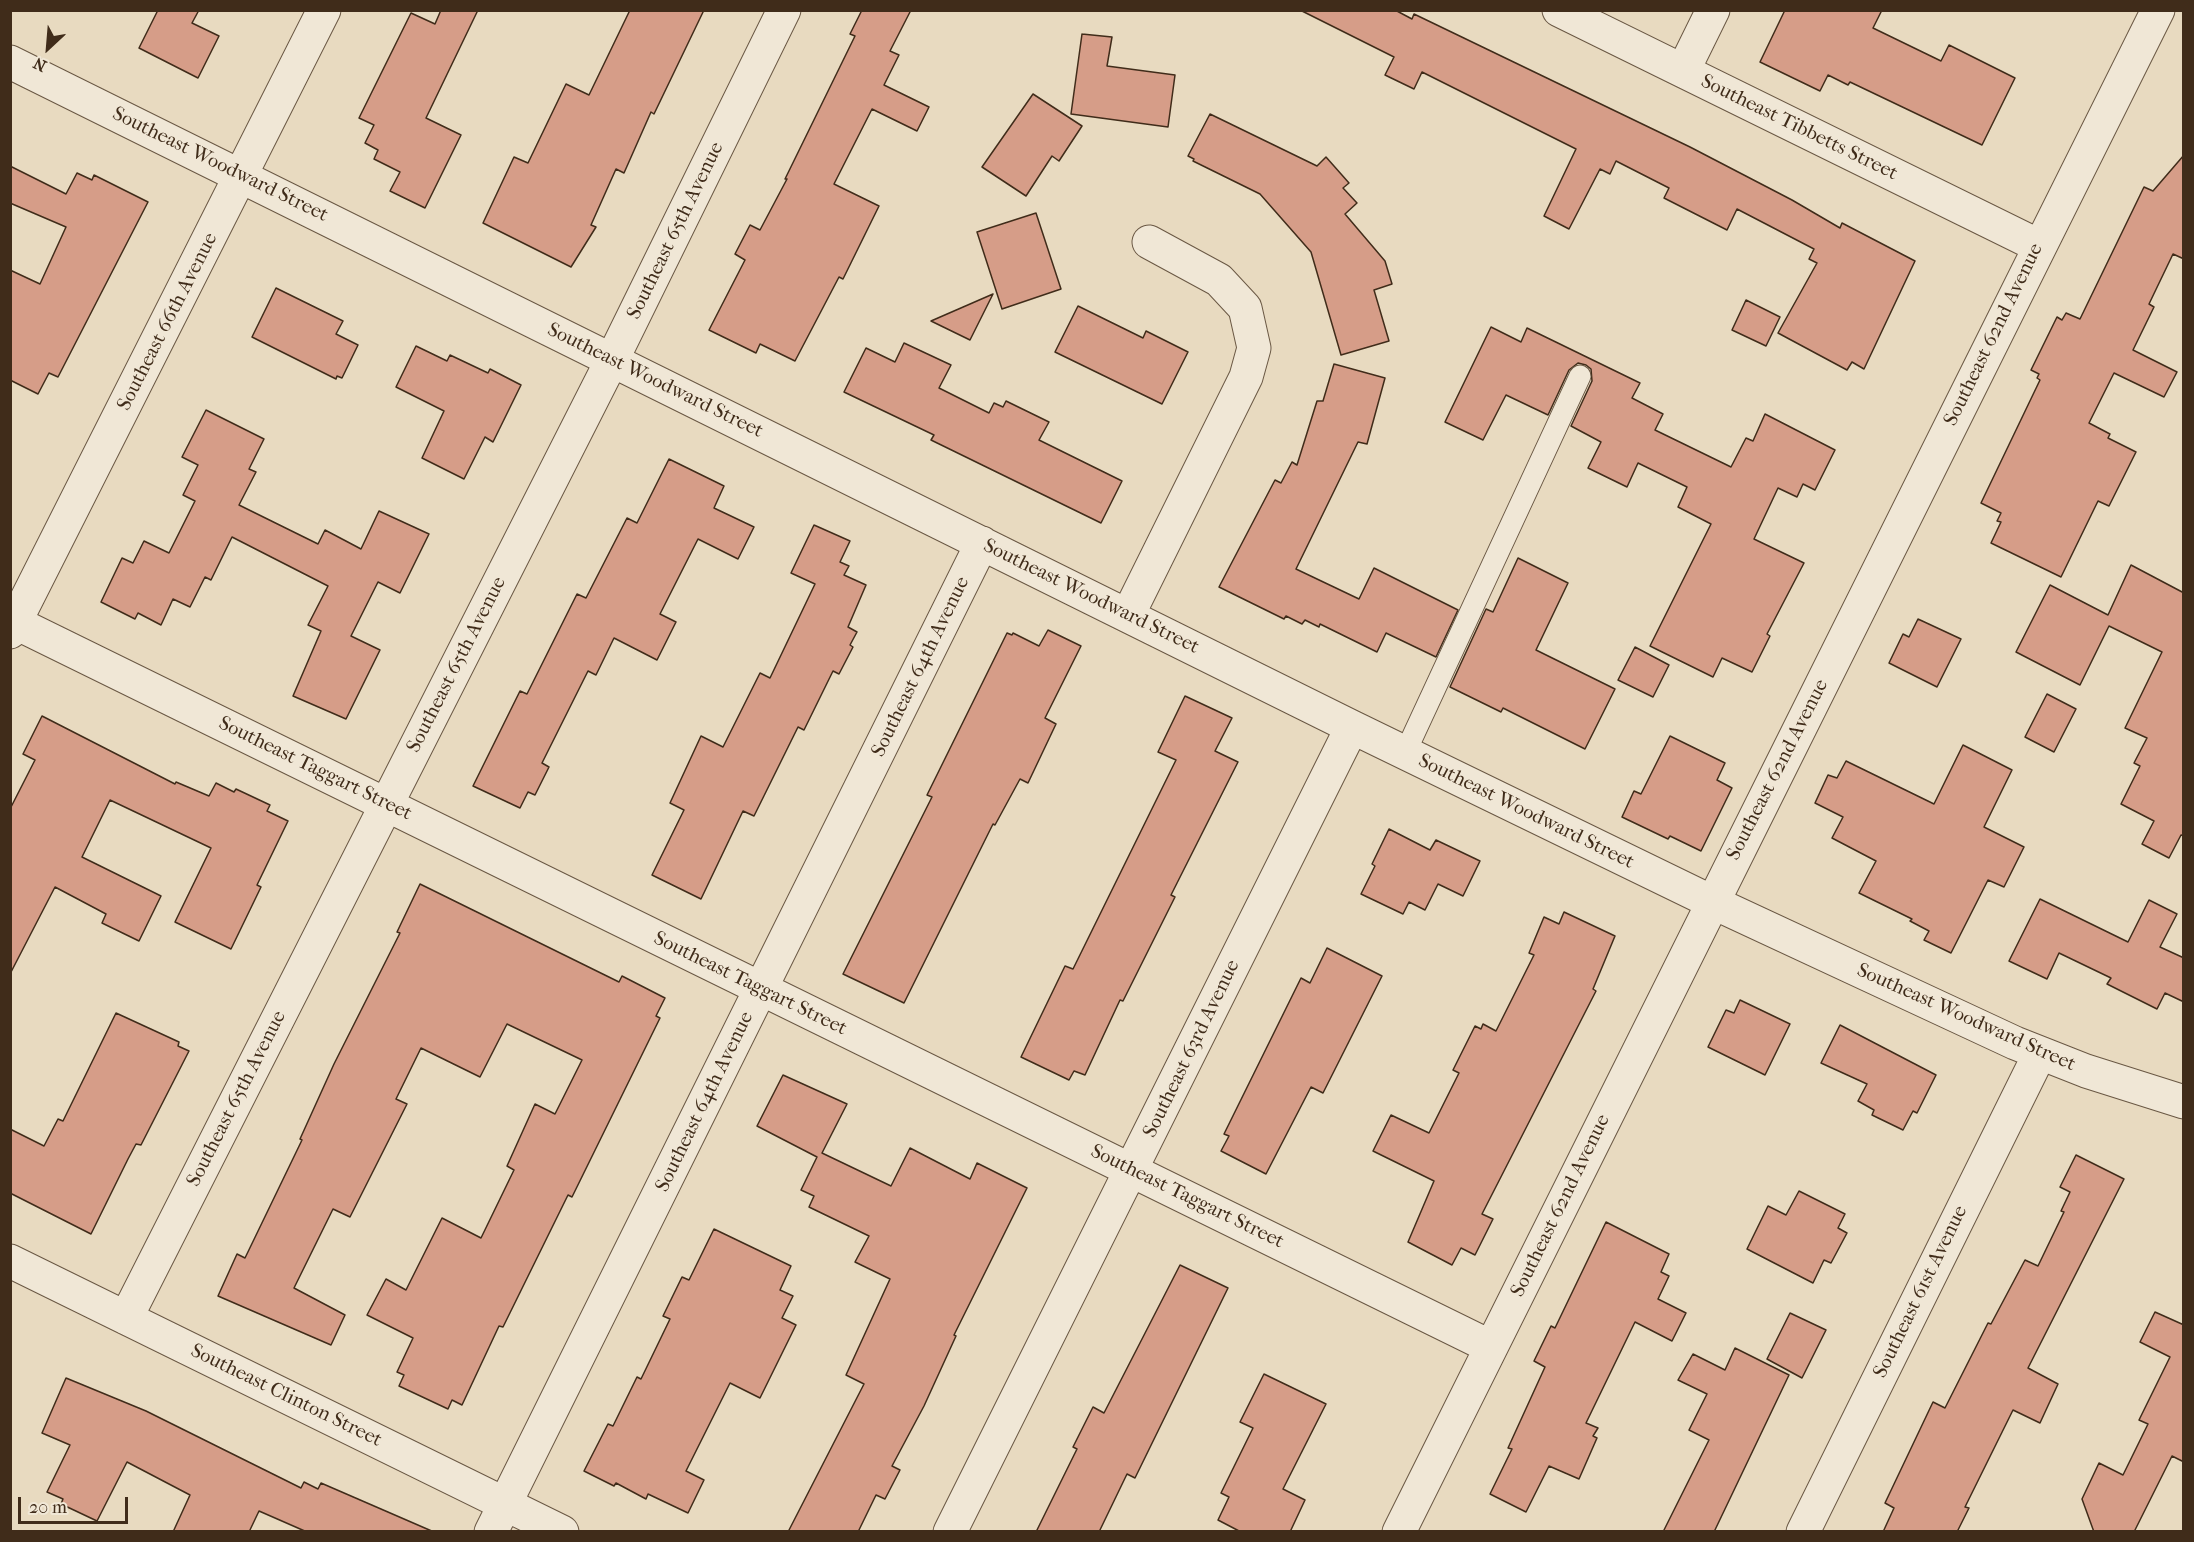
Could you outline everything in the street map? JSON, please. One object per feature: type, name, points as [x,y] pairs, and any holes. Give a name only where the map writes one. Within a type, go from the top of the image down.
[{"type":"street","name":"Southeast 66th Avenue","points":[[12,625],[242,176],[324,10]]},
{"type":"street","name":"Southeast 65th Avenue","points":[[126,1318],[612,360],[784,10]]},
{"type":"street","name":"Southeast Tibbetts Street","points":[[1558,10],[2038,246]]},
{"type":"street","points":[[1683,71],[1713,10]]},
{"type":"street","name":"Southeast 62nd Avenue","points":[[1399,1532],[2038,246],[2158,10]]},
{"type":"street","name":"Southeast Woodward Street","points":[[10,62],[1352,727],[1712,902],[2040,1053],[2085,1071],[2184,1102]]},
{"type":"street","points":[[1128,615],[1246,377],[1254,348],[1245,308],[1219,280],[1149,242]]},
{"type":"street","name":"Southeast 64th Avenue","points":[[498,1518],[982,543]]},
{"type":"street","name":"Southeast Taggart Street","points":[[12,625],[387,804],[760,990],[1491,1347]]},
{"type":"street","name":"Southeast 63rd Avenue","points":[[950,1532],[1352,727]]},
{"type":"street","name":"Southeast 61st Avenue","points":[[1803,1532],[2040,1053]]},
{"type":"street","name":"Southeast Clinton Street","points":[[10,1261],[126,1318],[498,1518],[562,1532]]},
{"type":"lane","points":[[1405,753],[1580,376]]},
{"type":"building","points":[[158,10],[199,10],[192,23],[219,36],[198,78],[139,48]]},
{"type":"building","points":[[441,10],[478,10],[426,118],[461,135],[425,208],[390,191],[400,172],[374,159],[378,150],[365,143],[374,125],[359,118],[411,13],[435,24]]},
{"type":"building","points":[[630,10],[704,10],[654,114],[651,112],[624,173],[616,169],[591,225],[596,227],[571,267],[483,223],[514,157],[528,163],[566,84],[589,95]]},
{"type":"building","points":[[862,10],[911,10],[890,51],[899,55],[884,85],[929,107],[917,131],[872,109],[834,184],[879,206],[843,279],[839,277],[795,361],[760,344],[756,353],[709,330],[745,260],[735,254],[750,225],[760,230],[787,179],[785,179],[855,36],[850,34]]},
{"type":"building","points":[[1300,10],[1395,10],[1412,19],[1414,14],[1690,147],[1792,200],[1840,228],[1842,223],[1915,261],[1864,369],[1852,362],[1847,370],[1778,333],[1817,263],[1809,259],[1814,249],[1737,209],[1727,230],[1664,198],[1669,188],[1616,161],[1610,174],[1600,169],[1569,229],[1544,216],[1576,149],[1422,72],[1414,89],[1385,75],[1394,57]]},
{"type":"building","points":[[1785,10],[1882,10],[1873,28],[1941,61],[1949,45],[2015,78],[1982,145],[1850,82],[1848,85],[1828,75],[1820,91],[1760,62]]},
{"type":"building","points":[[1082,34],[1112,37],[1107,66],[1175,75],[1168,127],[1071,114]]},
{"type":"building","points":[[1033,94],[1082,126],[1059,161],[1052,156],[1026,196],[982,167]]},
{"type":"building","points":[[1210,114],[1317,166],[1326,157],[1349,183],[1343,188],[1357,203],[1345,214],[1385,261],[1392,284],[1374,290],[1389,341],[1341,355],[1311,252],[1260,194],[1193,161],[1194,159],[1188,156]]},
{"type":"building","points":[[2184,155],[2184,259],[2173,254],[2149,304],[2154,307],[2133,350],[2177,372],[2164,397],[2114,373],[2089,423],[2110,434],[2108,438],[2136,452],[2109,506],[2098,501],[2061,577],[1991,543],[2001,522],[1997,521],[2001,513],[1981,503],[2040,380],[2037,378],[2039,374],[2031,370],[2057,317],[2062,320],[2066,313],[2080,319],[2144,187],[2153,191]]},
{"type":"building","points":[[10,166],[66,194],[77,173],[92,180],[94,175],[148,202],[58,377],[49,373],[38,394],[10,380],[10,270],[40,284],[66,227],[10,203]]},
{"type":"building","points":[[1036,213],[1061,289],[1002,309],[977,232]]},
{"type":"building","points":[[276,288],[343,321],[336,334],[358,345],[342,378],[337,376],[336,379],[252,337]]},
{"type":"building","points":[[993,294],[970,340],[931,321]]},
{"type":"building","points":[[1746,300],[1780,317],[1766,346],[1732,330]]},
{"type":"building","points":[[1078,306],[1143,338],[1146,331],[1188,352],[1162,404],[1055,352]]},
{"type":"building","points":[[1491,327],[1521,342],[1527,328],[1640,383],[1632,398],[1663,414],[1655,430],[1731,467],[1746,438],[1753,441],[1765,414],[1835,450],[1815,490],[1803,484],[1797,497],[1778,488],[1754,539],[1804,563],[1767,634],[1770,636],[1752,672],[1722,658],[1713,677],[1650,646],[1711,524],[1678,507],[1687,487],[1638,463],[1627,487],[1588,468],[1601,442],[1571,426],[1592,381],[1591,369],[1578,363],[1569,370],[1548,415],[1506,395],[1483,440],[1445,422]]},
{"type":"building","points":[[904,343],[951,365],[939,388],[989,413],[994,403],[1003,407],[1006,401],[1049,422],[1039,440],[1122,481],[1101,523],[931,440],[934,435],[844,392],[866,348],[895,362]]},
{"type":"building","points":[[416,346],[447,361],[450,355],[488,373],[490,369],[521,385],[493,442],[485,437],[464,479],[422,458],[444,411],[396,387]]},
{"type":"building","points":[[1334,364],[1385,378],[1367,444],[1358,442],[1296,569],[1359,599],[1374,568],[1458,610],[1436,657],[1386,633],[1377,652],[1320,624],[1319,627],[1305,620],[1302,624],[1286,616],[1284,619],[1219,587],[1275,480],[1281,483],[1292,462],[1297,465],[1317,401],[1323,401]]},
{"type":"building","points":[[206,410],[264,439],[249,469],[256,472],[239,505],[318,544],[325,530],[361,549],[379,511],[429,534],[400,593],[378,582],[351,636],[380,650],[346,719],[293,696],[321,631],[308,625],[328,586],[232,537],[211,580],[205,577],[190,607],[173,599],[161,625],[138,613],[135,619],[101,602],[122,558],[133,563],[144,541],[169,553],[195,501],[183,495],[198,465],[182,457]]},
{"type":"building","points":[[669,459],[724,486],[714,508],[754,527],[738,559],[698,539],[660,614],[676,622],[657,660],[614,638],[596,675],[588,671],[542,763],[549,767],[535,795],[528,792],[520,808],[473,786],[520,691],[527,694],[577,594],[586,598],[627,518],[637,523]]},
{"type":"building","points":[[814,525],[850,541],[840,562],[849,566],[844,575],[866,585],[848,627],[857,632],[850,645],[853,647],[839,674],[833,671],[804,730],[798,727],[754,816],[743,811],[701,899],[652,875],[684,810],[670,803],[701,736],[723,747],[760,673],[770,678],[815,584],[791,573]]},
{"type":"building","points":[[1518,558],[1568,583],[1536,650],[1615,689],[1585,749],[1503,708],[1501,712],[1450,687],[1486,609],[1493,612]]},
{"type":"building","points":[[2131,565],[2184,593],[2184,836],[2181,835],[2169,858],[2142,844],[2154,821],[2121,804],[2140,766],[2134,763],[2147,738],[2125,728],[2162,652],[2109,626],[2080,685],[2016,652],[2050,585],[2108,615]]},
{"type":"building","points":[[1918,619],[1961,639],[1937,687],[1889,663],[1903,634],[1909,637]]},
{"type":"building","points":[[1048,630],[1081,646],[1045,718],[1056,724],[1028,783],[1020,779],[995,825],[993,824],[904,1003],[843,974],[932,797],[927,795],[1007,633],[1012,635],[1013,633],[1039,646]]},
{"type":"building","points":[[1635,647],[1669,665],[1653,697],[1618,680]]},
{"type":"building","points":[[2047,694],[2076,709],[2054,752],[2025,737]]},
{"type":"building","points":[[1185,696],[1232,718],[1215,751],[1238,762],[1171,895],[1175,897],[1123,1001],[1120,1000],[1085,1075],[1074,1071],[1069,1080],[1021,1057],[1065,966],[1073,969],[1176,760],[1158,752]]},
{"type":"building","points":[[42,716],[175,784],[176,782],[209,796],[216,783],[234,792],[236,789],[270,805],[267,811],[288,821],[257,885],[261,887],[231,949],[175,922],[211,848],[110,800],[82,857],[161,896],[139,941],[102,923],[106,914],[55,887],[10,974],[10,809],[35,760],[23,754]]},
{"type":"building","points":[[1670,736],[1725,763],[1717,780],[1732,788],[1701,851],[1670,836],[1668,839],[1622,817],[1634,791],[1641,794]]},
{"type":"building","points":[[1963,745],[2012,770],[1984,827],[2024,847],[2004,887],[1988,880],[1951,953],[1924,940],[1929,931],[1910,921],[1912,919],[1859,893],[1876,861],[1832,838],[1843,817],[1815,803],[1828,775],[1837,778],[1846,761],[1934,804]]},
{"type":"building","points":[[1389,829],[1430,850],[1436,840],[1480,861],[1463,896],[1438,884],[1425,910],[1409,902],[1403,914],[1361,894]]},
{"type":"building","points":[[420,884],[619,982],[622,976],[665,998],[656,1016],[660,1018],[572,1197],[568,1195],[503,1327],[499,1326],[462,1405],[452,1400],[448,1409],[399,1386],[404,1375],[397,1372],[413,1338],[367,1315],[386,1279],[406,1290],[442,1218],[481,1238],[514,1170],[507,1166],[535,1104],[555,1114],[582,1060],[507,1024],[480,1077],[421,1048],[396,1099],[407,1104],[350,1217],[333,1209],[294,1288],[345,1315],[331,1345],[218,1296],[237,1254],[245,1258],[302,1140],[300,1139],[334,1064],[400,933],[397,932]]},
{"type":"building","points":[[2040,899],[2128,942],[2149,900],[2177,914],[2160,947],[2184,958],[2184,1002],[2165,993],[2157,1009],[2107,984],[2111,978],[2059,953],[2047,979],[2009,961]]},
{"type":"building","points":[[1564,912],[1615,936],[1593,989],[1596,991],[1482,1214],[1493,1219],[1475,1255],[1461,1248],[1452,1265],[1408,1242],[1434,1181],[1373,1151],[1391,1115],[1429,1133],[1459,1073],[1453,1070],[1475,1026],[1481,1029],[1483,1024],[1496,1031],[1534,955],[1529,953],[1544,917],[1559,924]]},
{"type":"building","points":[[1327,948],[1382,976],[1323,1093],[1311,1087],[1266,1174],[1221,1151],[1229,1136],[1224,1134],[1301,978],[1310,983]]},
{"type":"building","points":[[1740,1000],[1790,1024],[1765,1075],[1708,1047],[1726,1010],[1734,1013]]},
{"type":"building","points":[[116,1013],[179,1042],[178,1046],[189,1051],[141,1145],[136,1144],[91,1234],[10,1193],[10,1129],[44,1146],[58,1119],[63,1121]]},
{"type":"building","points":[[1840,1025],[1936,1075],[1917,1113],[1913,1111],[1903,1130],[1872,1115],[1874,1110],[1858,1101],[1867,1084],[1821,1063]]},
{"type":"building","points":[[783,1075],[847,1104],[822,1153],[891,1186],[910,1148],[970,1179],[977,1163],[1027,1188],[954,1335],[956,1336],[924,1406],[892,1466],[900,1470],[885,1499],[876,1495],[858,1532],[788,1532],[864,1384],[846,1375],[890,1279],[855,1262],[869,1236],[809,1207],[814,1196],[801,1190],[817,1157],[757,1126]]},
{"type":"building","points":[[2076,1155],[2124,1179],[2028,1368],[2058,1384],[2040,1423],[2013,1410],[1965,1507],[1969,1508],[1957,1532],[1883,1532],[1894,1508],[1885,1503],[1933,1402],[1945,1408],[1988,1323],[1991,1324],[2025,1260],[2038,1266],[2064,1212],[2061,1211],[2070,1192],[2060,1187]]},
{"type":"building","points":[[1799,1191],[1845,1214],[1838,1228],[1847,1233],[1831,1263],[1824,1260],[1813,1283],[1747,1249],[1768,1206],[1786,1215]]},
{"type":"building","points":[[1606,1222],[1669,1254],[1661,1272],[1669,1276],[1658,1299],[1686,1313],[1672,1341],[1635,1322],[1586,1423],[1598,1428],[1593,1436],[1597,1438],[1579,1479],[1549,1466],[1526,1512],[1490,1494],[1512,1449],[1508,1448],[1545,1367],[1534,1361],[1551,1326],[1555,1328]]},
{"type":"building","points":[[714,1229],[791,1266],[780,1290],[793,1296],[782,1318],[796,1325],[760,1398],[730,1383],[686,1471],[704,1480],[688,1513],[648,1494],[646,1499],[616,1483],[614,1486],[584,1471],[608,1424],[613,1426],[637,1377],[641,1379],[670,1319],[663,1316],[682,1277],[689,1280]]},
{"type":"building","points":[[1180,1265],[1228,1288],[1135,1478],[1127,1474],[1099,1532],[1036,1532],[1077,1449],[1073,1447],[1093,1407],[1104,1413]]},
{"type":"building","points":[[2155,1312],[2184,1325],[2184,1462],[2172,1456],[2134,1532],[2094,1532],[2082,1499],[2099,1463],[2123,1475],[2148,1424],[2139,1420],[2170,1357],[2140,1342]]},
{"type":"building","points":[[1790,1313],[1826,1330],[1802,1378],[1767,1359]]},
{"type":"building","points":[[1735,1348],[1789,1375],[1714,1532],[1663,1532],[1709,1440],[1689,1430],[1707,1394],[1678,1380],[1693,1354],[1725,1370]]},
{"type":"building","points":[[1264,1374],[1326,1404],[1283,1489],[1305,1500],[1290,1532],[1241,1532],[1218,1520],[1229,1497],[1221,1493],[1253,1428],[1240,1422]]},
{"type":"building","points":[[66,1378],[146,1411],[301,1488],[304,1482],[318,1489],[321,1483],[434,1532],[307,1532],[259,1511],[249,1532],[173,1532],[190,1495],[127,1462],[97,1521],[61,1504],[63,1499],[47,1492],[70,1445],[42,1433]]}]
